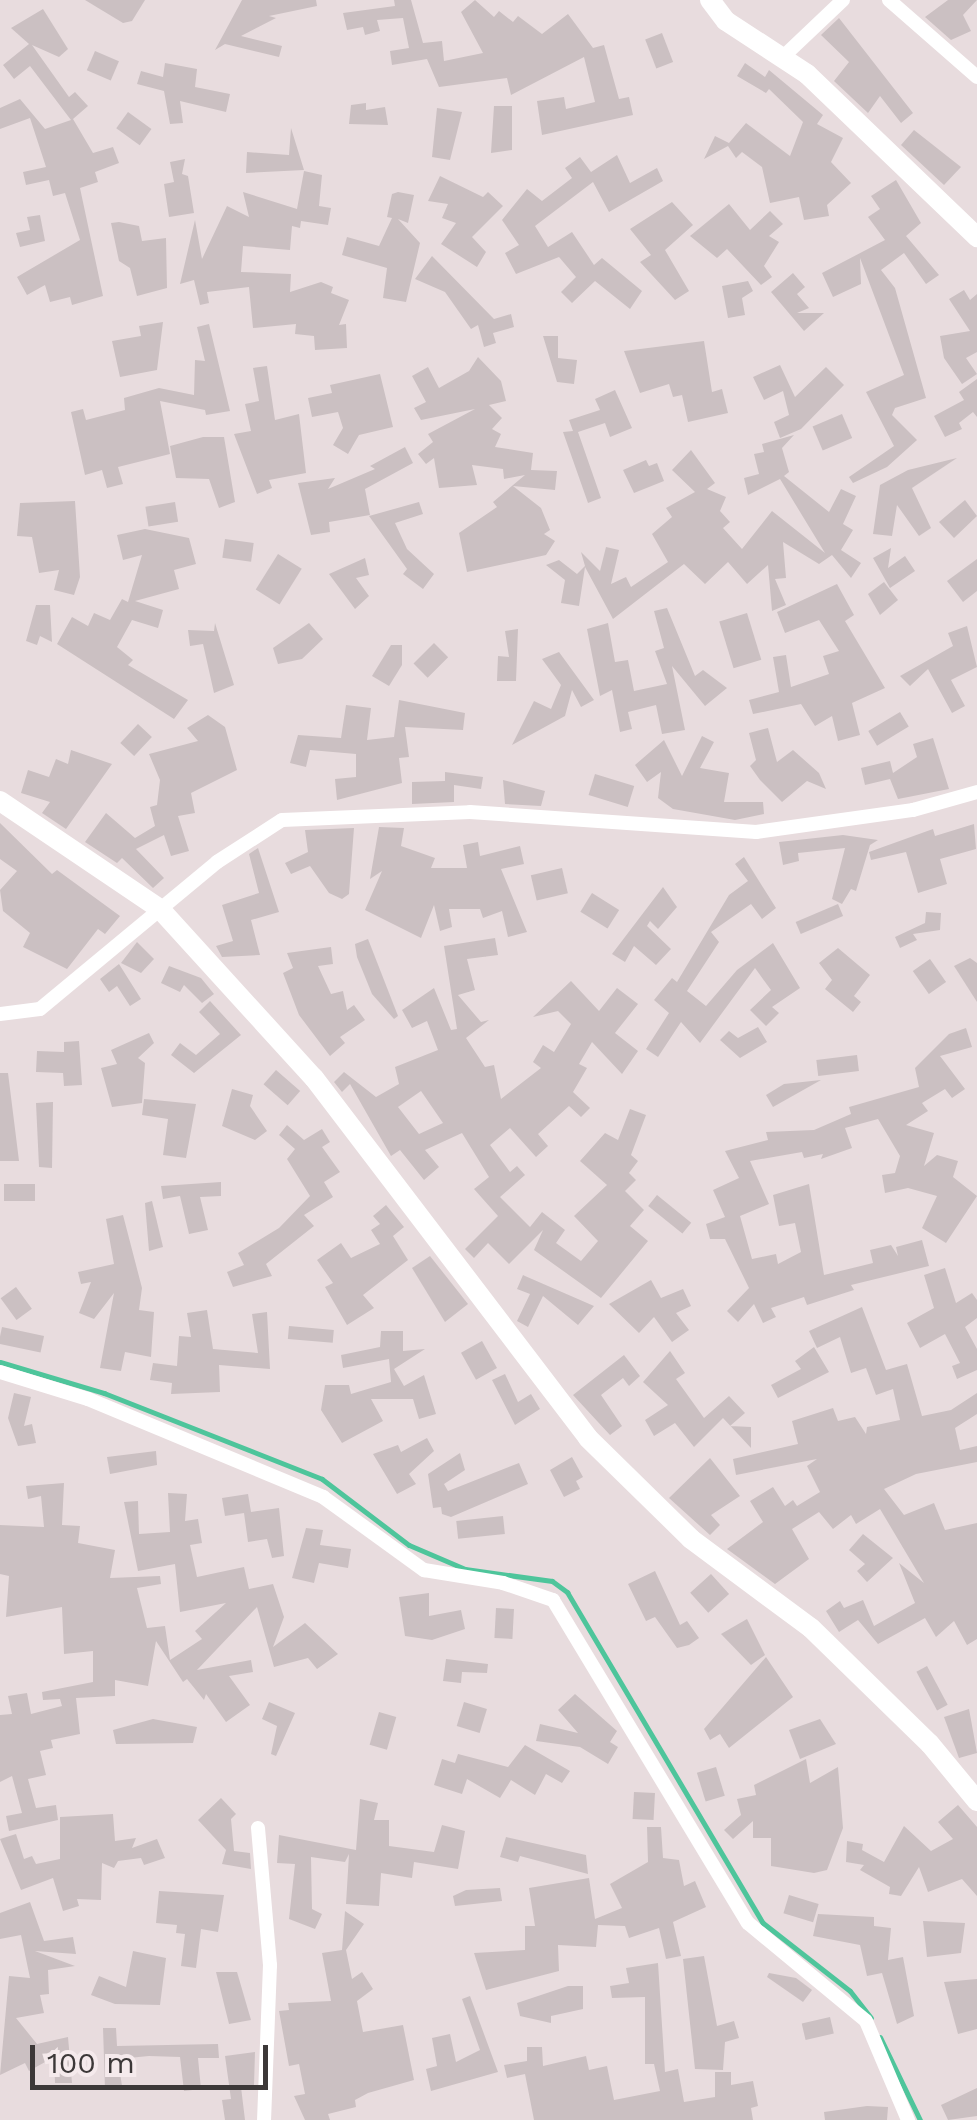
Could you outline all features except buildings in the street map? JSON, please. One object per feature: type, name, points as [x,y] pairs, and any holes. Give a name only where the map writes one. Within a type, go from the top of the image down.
[{"type":"street","points":[[710,0],[726,21],[784,55],[977,237]]},
{"type":"street","points":[[784,55],[843,0]]},
{"type":"street","points":[[889,0],[977,77]]},
{"type":"street","points":[[0,1014],[40,1009],[160,909],[270,826],[294,818],[470,812],[756,832],[912,810],[977,792]]},
{"type":"street","points":[[0,801],[160,909],[314,1078],[588,1438],[691,1539],[810,1628],[930,1744],[977,1801]]},
{"type":"street","points":[[0,1372],[88,1399],[322,1498],[424,1570],[503,1582],[552,1600],[748,1923],[866,2021],[908,2120]]},
{"type":"street","points":[[258,1828],[270,1965],[264,2120]]},
{"type":"waterway","points":[[0,1362],[104,1393],[322,1479],[409,1545],[465,1569],[552,1581],[567,1592],[763,1923],[850,1991],[871,2018]]},
{"type":"waterway","points":[[880,2037],[920,2120]]}]
